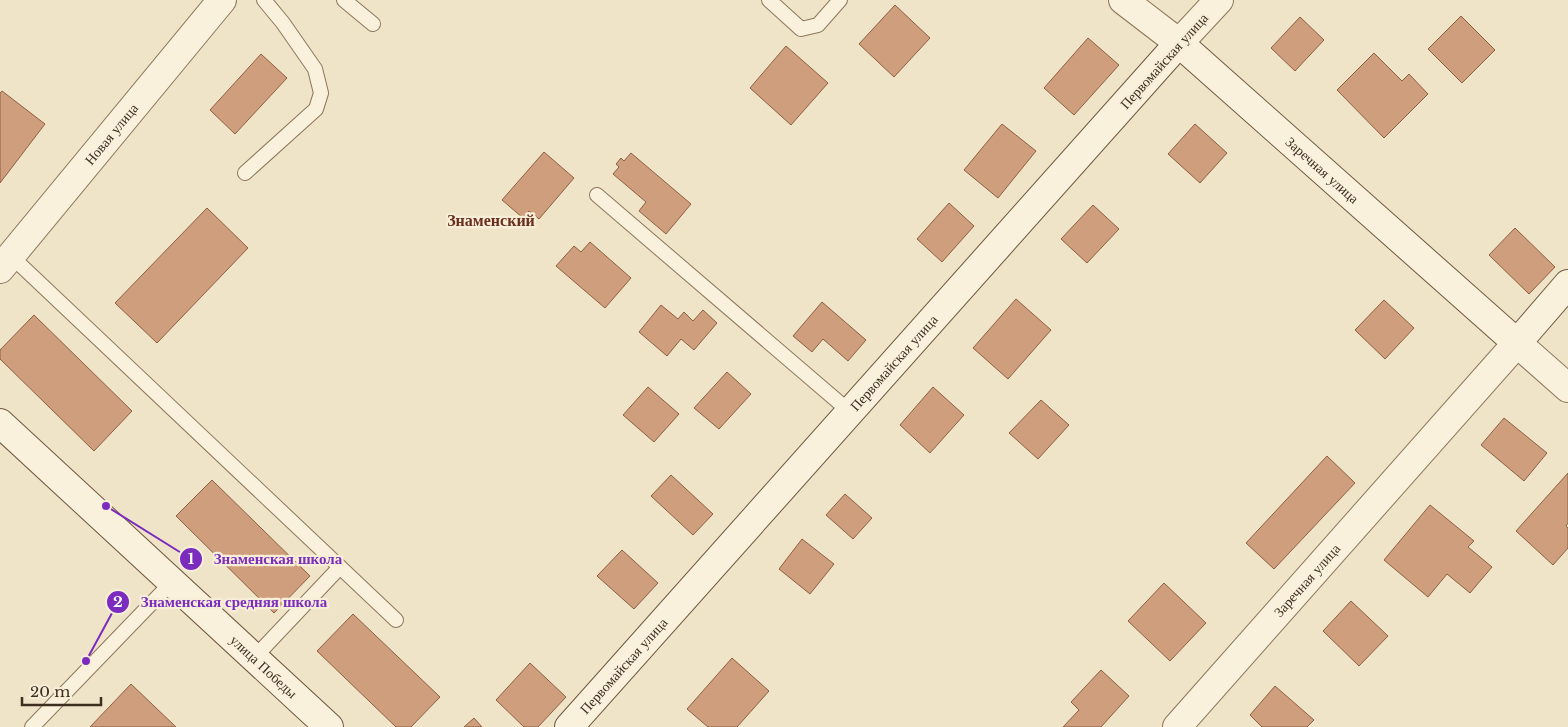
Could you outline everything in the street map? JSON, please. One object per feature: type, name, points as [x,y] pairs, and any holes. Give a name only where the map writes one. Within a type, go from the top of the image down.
[{"type":"main road","name":"Новая улица","points":[[5,262],[222,0]]},
{"type":"main road","name":"Заречная улица","points":[[1123,0],[1179,43],[1568,388]]},
{"type":"main road","name":"Первомайская улица","points":[[569,727],[849,411],[1219,0]]},
{"type":"main road","name":"Заречная улица","points":[[1177,727],[1568,284]]},
{"type":"main road","name":"улица Победы","points":[[0,423],[329,727]]},
{"type":"lane","points":[[245,173],[316,109],[321,93],[315,69],[283,23],[264,0]]},
{"type":"lane","points":[[344,0],[373,24]]},
{"type":"lane","points":[[769,0],[801,29],[818,25],[840,0]]},
{"type":"lane","points":[[598,195],[849,411]]},
{"type":"lane","points":[[5,262],[396,620]]},
{"type":"lane","points":[[254,658],[340,567]]},
{"type":"lane","points":[[32,727],[172,582]]},
{"type":"building","points":[[895,5],[930,38],[894,77],[859,44]]},
{"type":"building","points":[[1461,16],[1495,50],[1462,83],[1428,49]]},
{"type":"building","points":[[1300,17],[1324,40],[1295,71],[1271,48]]},
{"type":"building","points":[[1088,38],[1119,65],[1074,115],[1044,88]]},
{"type":"building","points":[[786,46],[828,83],[791,125],[750,88]]},
{"type":"building","points":[[1374,53],[1402,81],[1409,74],[1428,94],[1384,138],[1337,90]]},
{"type":"building","points":[[261,54],[287,78],[235,134],[210,110]]},
{"type":"building","points":[[2,91],[45,124],[0,183],[0,93]]},
{"type":"building","points":[[1002,124],[1036,151],[998,198],[964,170]]},
{"type":"building","points":[[1195,124],[1227,153],[1200,183],[1168,154]]},
{"type":"building","points":[[544,152],[574,178],[539,219],[529,211],[523,218],[502,200]]},
{"type":"building","points":[[631,153],[691,204],[666,234],[639,211],[646,202],[613,174],[619,167],[616,164],[621,158],[624,161]]},
{"type":"building","points":[[949,203],[974,226],[942,262],[917,239]]},
{"type":"building","points":[[1093,205],[1119,229],[1087,263],[1061,239]]},
{"type":"building","points":[[207,208],[248,248],[157,343],[115,303]]},
{"type":"building","points":[[1515,228],[1555,267],[1529,294],[1489,255]]},
{"type":"building","points":[[590,242],[631,278],[605,308],[556,266],[574,246],[581,252]]},
{"type":"building","points":[[1016,299],[1051,330],[1008,379],[973,348]]},
{"type":"building","points":[[1384,300],[1414,328],[1385,359],[1355,330]]},
{"type":"building","points":[[822,302],[866,340],[848,361],[823,339],[812,352],[793,336]]},
{"type":"building","points":[[661,305],[678,319],[684,312],[693,321],[703,310],[717,323],[694,350],[681,339],[667,356],[639,332]]},
{"type":"building","points":[[34,315],[132,411],[94,451],[0,359],[0,350]]},
{"type":"building","points":[[727,372],[751,394],[719,429],[694,408]]},
{"type":"building","points":[[648,387],[679,414],[654,442],[623,415]]},
{"type":"building","points":[[933,387],[964,415],[930,453],[900,425]]},
{"type":"building","points":[[1041,400],[1069,425],[1038,459],[1009,433]]},
{"type":"building","points":[[1504,418],[1547,453],[1524,481],[1481,445]]},
{"type":"building","points":[[1327,456],[1355,483],[1274,569],[1246,543]]},
{"type":"building","points":[[1568,473],[1568,523],[1566,526],[1568,528],[1568,548],[1553,565],[1516,531]]},
{"type":"building","points":[[671,475],[713,514],[693,535],[651,496]]},
{"type":"building","points":[[212,480],[310,576],[274,613],[176,516]]},
{"type":"building","points":[[845,494],[872,518],[853,539],[826,515]]},
{"type":"building","points":[[1430,505],[1474,541],[1468,547],[1492,567],[1470,593],[1447,574],[1428,597],[1384,560]]},
{"type":"building","points":[[802,539],[834,564],[810,594],[779,569]]},
{"type":"building","points":[[622,550],[658,583],[634,609],[597,576]]},
{"type":"building","points":[[1164,583],[1206,623],[1170,661],[1128,621]]},
{"type":"building","points":[[1351,601],[1388,636],[1359,666],[1323,631]]},
{"type":"building","points":[[353,614],[440,697],[411,727],[396,727],[317,651]]},
{"type":"building","points":[[732,658],[769,691],[737,727],[708,727],[687,709]]},
{"type":"building","points":[[530,663],[566,697],[538,727],[524,727],[496,700]]},
{"type":"building","points":[[1101,670],[1129,696],[1101,727],[1063,727],[1079,710],[1071,702]]},
{"type":"building","points":[[131,684],[176,727],[90,727]]},
{"type":"building","points":[[1275,686],[1314,720],[1307,727],[1262,727],[1250,715]]},
{"type":"building","points":[[474,718],[482,727],[464,727]]},
{"type":"place","name":"Знаменская школа","points":[[106,506]]},
{"type":"place","name":"Знаменская средняя школа","points":[[86,661]]},
{"type":"district","name":"Знаменский","points":[[491,220]]}]
